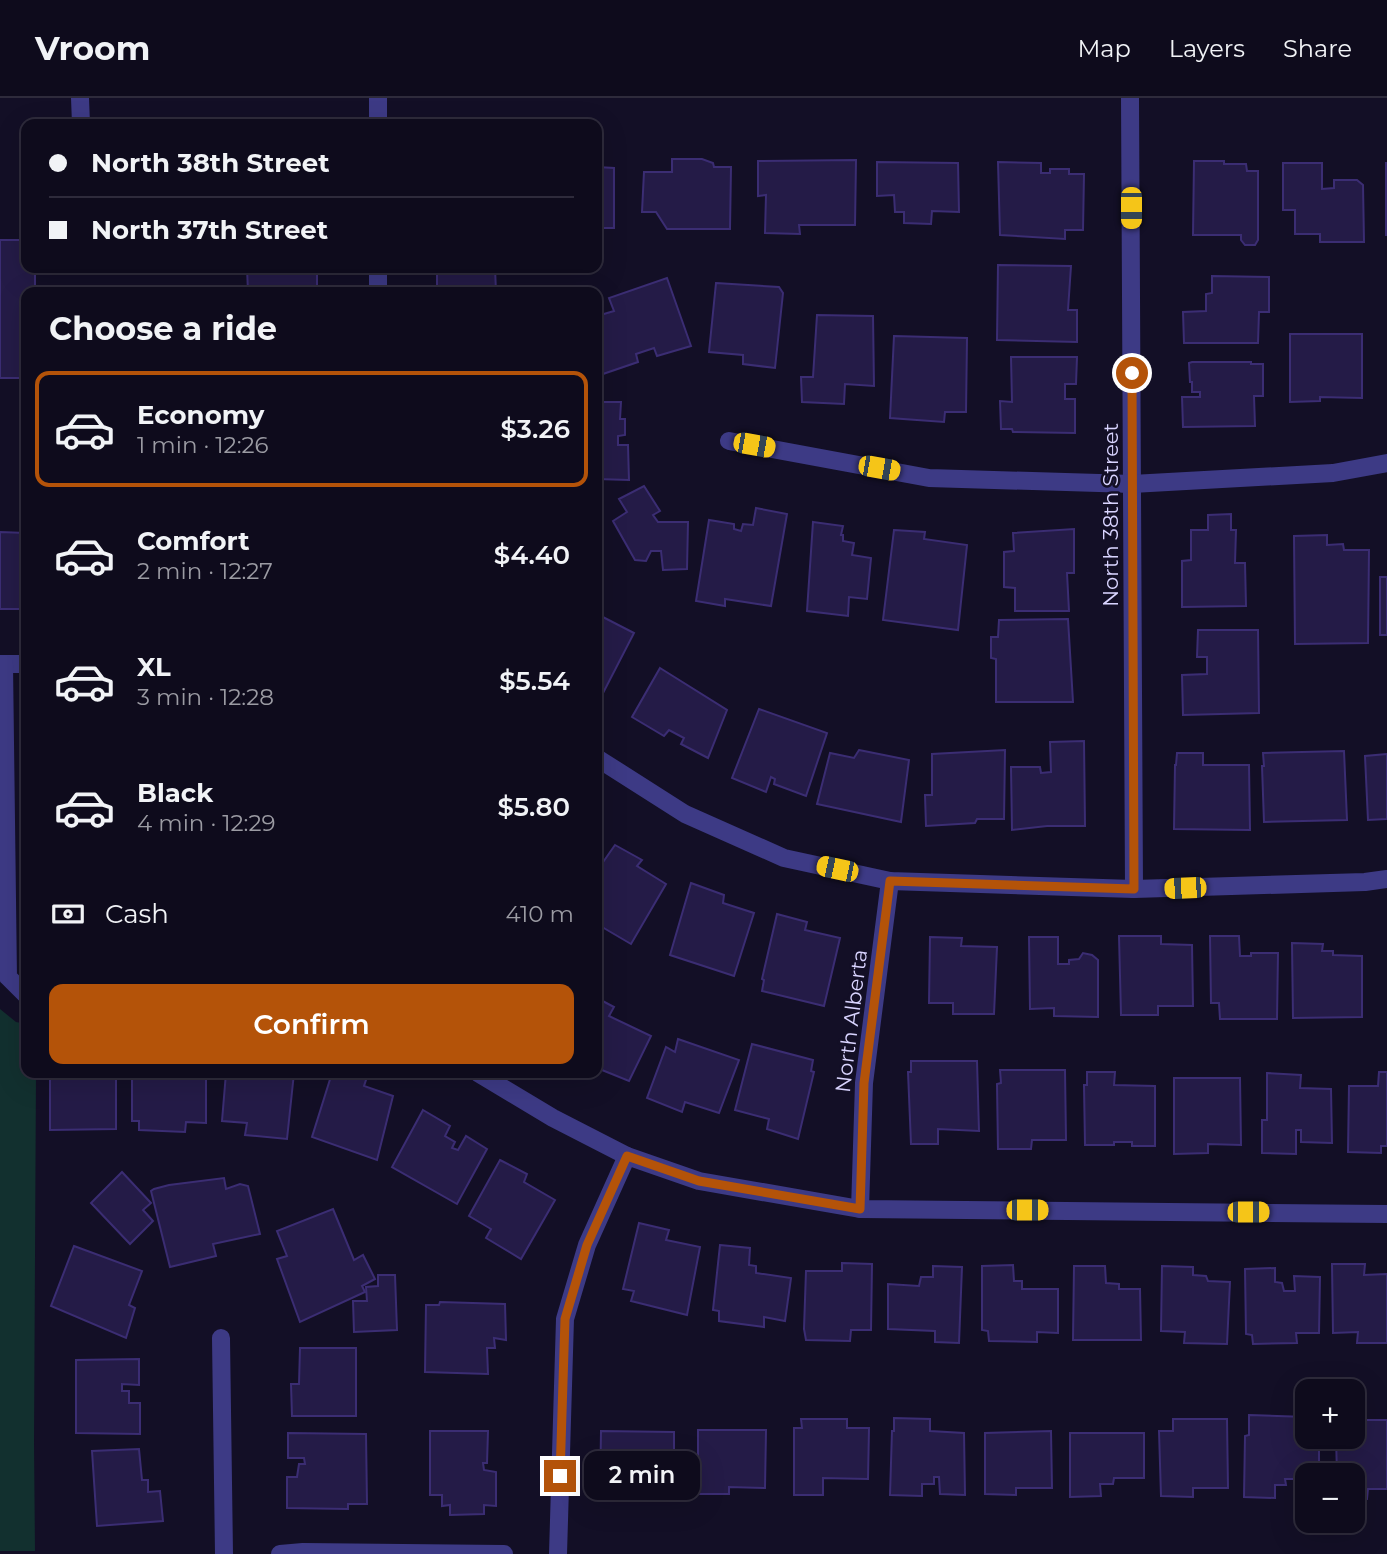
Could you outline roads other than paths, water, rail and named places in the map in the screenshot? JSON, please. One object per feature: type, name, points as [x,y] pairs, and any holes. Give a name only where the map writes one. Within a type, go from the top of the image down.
[{"type":"street","points":[[80,98],[81,119]]},
{"type":"street","points":[[378,98],[378,119]]},
{"type":"street","name":"North 38th Street","points":[[1130,98],[1134,889]]},
{"type":"street","points":[[729,441],[929,478],[1132,484],[1334,473],[1387,463]]},
{"type":"street","points":[[21,664],[2,664],[8,977],[21,990]]},
{"type":"street","points":[[602,761],[685,814],[784,858],[890,881],[1134,889],[1351,883],[1387,879]]},
{"type":"street","name":"North Alberta","points":[[860,1209],[864,1083],[890,881]]},
{"type":"street","points":[[486,1078],[553,1118],[627,1156],[699,1181],[860,1209],[1387,1214]]},
{"type":"street","points":[[558,1554],[565,1319],[587,1245],[627,1156]]},
{"type":"street","points":[[221,1338],[224,1554]]},
{"type":"street","points":[[280,1554],[504,1554]]}]
